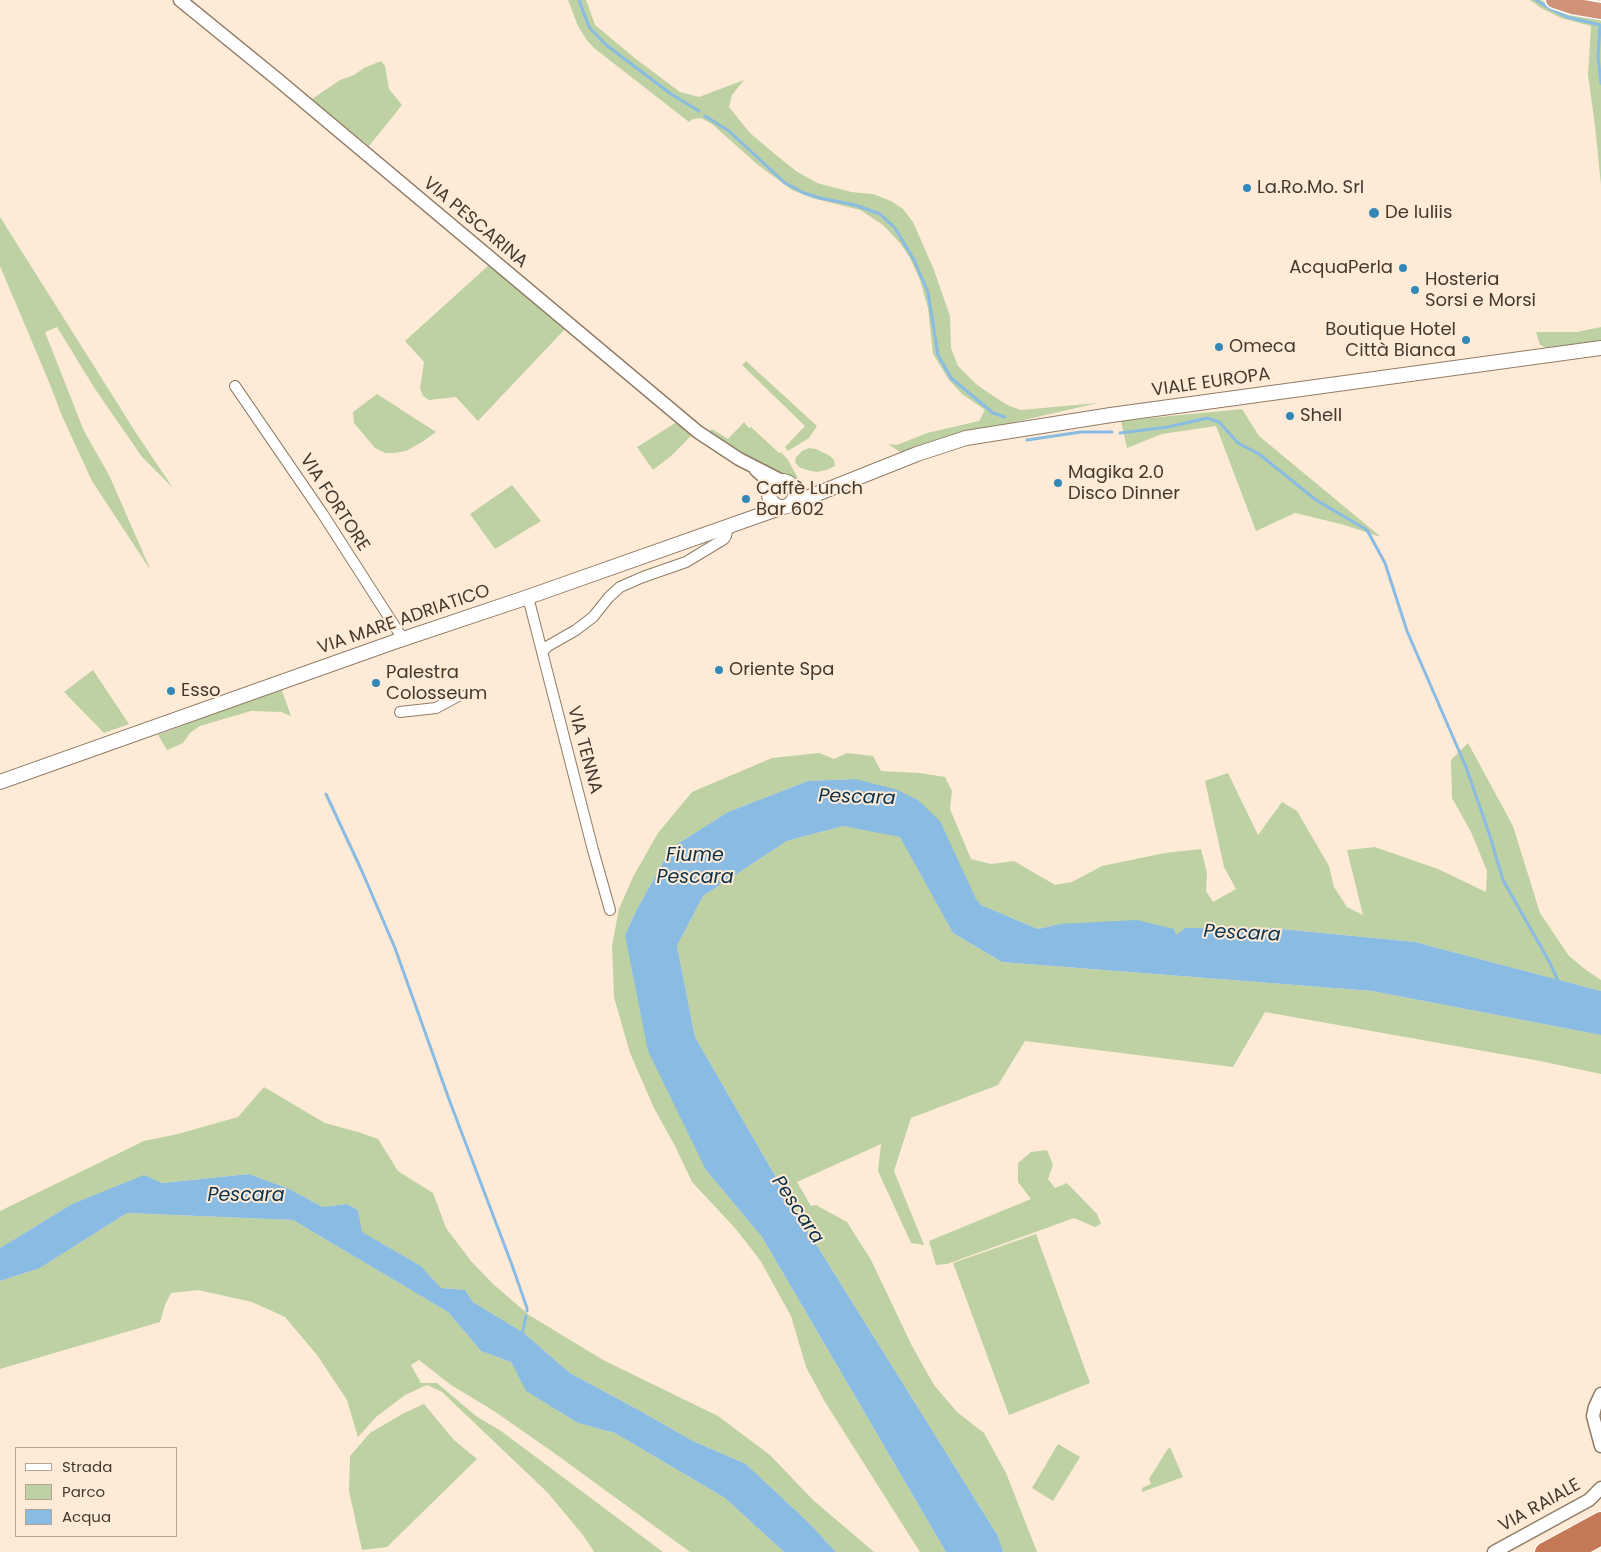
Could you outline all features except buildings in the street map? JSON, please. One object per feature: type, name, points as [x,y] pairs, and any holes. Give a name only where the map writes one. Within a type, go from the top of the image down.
[{"type":"highway","points":[[1554,0],[1572,6],[1601,11]]},
{"type":"highway","points":[[1544,1552],[1601,1522]]},
{"type":"highway","points":[[1572,1552],[1601,1536]]},
{"type":"main road","name":"VIALE EUROPA","points":[[786,506],[932,448],[966,438],[1601,348]]},
{"type":"main road","name":"VIALE EUROPA","points":[[784,481],[811,487],[833,487]]},
{"type":"main road","points":[[784,481],[794,488],[795,495],[786,506],[774,504],[768,495],[772,485],[784,481]]},
{"type":"main road","name":"VIA MARE ADRIATICO","points":[[752,517],[764,506],[768,495]]},
{"type":"main road","name":"VIA MARE ADRIATICO","points":[[6,784],[38,768],[69,756],[786,506]]},
{"type":"main road","name":"VIA MARE ADRIATICO","points":[[6,784],[51,771],[69,756]]},
{"type":"street","name":"VIA PESCARINA","points":[[180,0],[291,90],[698,432],[716,446],[784,481]]},
{"type":"street","name":"VIA FORTORE","points":[[236,386],[322,513],[403,639]]},
{"type":"street","name":"VIA PESCARINA","points":[[752,466],[764,477],[768,495]]},
{"type":"street","points":[[542,652],[548,646],[594,617],[609,597],[620,587],[686,562],[724,539],[728,526]]},
{"type":"street","name":"VIA TENNA","points":[[528,597],[610,910]]},
{"type":"street","points":[[400,712],[436,708],[460,695]]},
{"type":"street","points":[[1601,1394],[1593,1416],[1601,1446]]},
{"type":"street","name":"VIA RAIALE","points":[[1494,1552],[1589,1500],[1601,1488]]},
{"type":"green space","points":[[568,0],[586,0],[595,25],[680,92],[699,97],[744,80],[732,95],[729,107],[750,133],[776,155],[796,171],[817,183],[851,192],[873,194],[891,201],[903,209],[913,222],[934,270],[950,316],[951,348],[958,366],[977,385],[1007,405],[1021,410],[1098,403],[967,433],[903,454],[888,444],[897,445],[927,433],[979,421],[985,410],[962,394],[949,380],[933,354],[928,308],[920,280],[910,258],[900,243],[883,225],[860,210],[812,198],[792,190],[758,165],[712,124],[701,118],[693,119],[689,122],[594,48],[578,26]]},
{"type":"green space","points":[[1530,0],[1541,0],[1551,6],[1601,19],[1601,185],[1588,75],[1591,26],[1561,18]]},
{"type":"green space","points":[[381,61],[385,66],[389,89],[402,105],[369,146],[312,99],[340,80]]},
{"type":"green space","points":[[0,217],[138,436],[173,488],[142,457],[95,389],[57,327],[45,332],[84,431],[109,475],[151,571],[92,481],[62,416],[0,266]]},
{"type":"green space","points":[[489,265],[566,328],[478,421],[456,397],[429,400],[423,396],[420,388],[424,362],[405,341]]},
{"type":"green space","points":[[1601,327],[1601,340],[1550,349],[1540,345],[1536,332],[1577,332]]},
{"type":"green space","points":[[746,361],[817,426],[809,438],[788,451],[785,447],[805,426],[742,365]]},
{"type":"green space","points":[[377,394],[436,432],[406,451],[385,453],[375,448],[354,423],[353,412]]},
{"type":"green space","points":[[1242,409],[1259,436],[1381,537],[1341,524],[1295,513],[1256,531],[1216,426],[1162,434],[1127,448],[1121,421]]},
{"type":"green space","points":[[677,422],[692,435],[671,456],[653,470],[637,447]]},
{"type":"green space","points":[[744,422],[779,453],[781,452],[788,460],[799,480],[786,477],[774,471],[707,434],[712,429],[728,439]]},
{"type":"green space","points":[[809,448],[816,449],[830,456],[834,460],[835,466],[817,472],[799,467],[795,462],[796,457],[802,451]]},
{"type":"green space","points":[[512,485],[541,521],[495,549],[470,514]]},
{"type":"green space","points":[[93,670],[129,724],[104,733],[64,692]]},
{"type":"green space","points":[[281,688],[291,716],[281,712],[251,711],[200,726],[190,733],[183,743],[167,750],[158,735]]},
{"type":"green space","points":[[1468,743],[1513,826],[1540,913],[1569,956],[1601,980],[1601,991],[1415,942],[1271,928],[1185,928],[1176,935],[1060,924],[1038,929],[981,905],[855,779],[808,781],[728,812],[671,848],[625,935],[706,1170],[762,1237],[946,1552],[920,1552],[825,1402],[806,1367],[791,1316],[760,1260],[735,1228],[692,1182],[654,1108],[630,1053],[614,997],[612,946],[619,909],[633,877],[658,833],[692,792],[772,758],[819,753],[834,759],[847,753],[873,756],[881,771],[919,773],[945,777],[952,791],[950,809],[971,859],[991,864],[1014,861],[1055,885],[1072,882],[1102,866],[1165,853],[1201,849],[1207,873],[1206,891],[1213,902],[1236,889],[1224,867],[1205,781],[1228,773],[1258,835],[1282,802],[1297,811],[1329,866],[1334,887],[1347,907],[1363,915],[1347,850],[1375,847],[1438,869],[1486,892],[1487,871],[1471,832],[1452,798],[1451,760]]},
{"type":"green space","points":[[843,826],[900,836],[953,933],[1002,962],[1372,991],[1601,1035],[1601,1074],[1540,1061],[1265,1012],[1233,1067],[1025,1041],[998,1085],[911,1118],[894,1171],[924,1245],[911,1243],[878,1171],[881,1144],[797,1182],[811,1206],[816,1205],[847,1222],[871,1260],[912,1346],[934,1385],[957,1412],[984,1433],[1006,1473],[1037,1552],[1003,1552],[998,1536],[796,1212],[695,1037],[677,946],[703,896],[787,841]]},
{"type":"green space","points":[[264,1087],[325,1123],[378,1139],[398,1171],[433,1193],[446,1228],[471,1261],[493,1284],[529,1315],[603,1360],[718,1416],[770,1455],[813,1500],[874,1552],[836,1552],[808,1522],[746,1464],[693,1441],[570,1373],[524,1333],[473,1302],[465,1290],[441,1288],[421,1266],[361,1232],[358,1210],[347,1204],[323,1207],[287,1188],[249,1174],[162,1183],[144,1176],[72,1204],[0,1248],[0,1211],[144,1141],[178,1134],[238,1117]]},
{"type":"green space","points":[[1047,1150],[1053,1165],[1048,1179],[1055,1188],[1067,1183],[1097,1214],[1101,1224],[1095,1227],[1074,1218],[947,1264],[936,1265],[929,1241],[1031,1199],[1018,1182],[1018,1163],[1031,1152]]},
{"type":"green space","points":[[127,1213],[293,1220],[448,1312],[481,1351],[511,1362],[527,1391],[578,1423],[615,1433],[725,1498],[784,1552],[690,1552],[557,1455],[494,1411],[451,1385],[419,1360],[411,1365],[421,1383],[437,1383],[476,1416],[501,1431],[663,1552],[594,1552],[583,1535],[547,1492],[442,1392],[427,1385],[405,1395],[376,1417],[358,1437],[347,1400],[317,1355],[285,1317],[252,1302],[198,1290],[171,1293],[160,1322],[0,1369],[0,1281],[40,1268]]},
{"type":"green space","points":[[1036,1234],[1090,1383],[1009,1415],[953,1263]]},
{"type":"green space","points":[[424,1404],[454,1440],[477,1459],[387,1547],[362,1550],[349,1491],[350,1456],[370,1433],[404,1413]]},
{"type":"green space","points":[[1058,1444],[1080,1457],[1053,1501],[1032,1488]]},
{"type":"green space","points":[[1170,1447],[1183,1477],[1142,1492],[1142,1488],[1151,1484],[1149,1479]]},
{"type":"water","name":"Fiume Pescara","points":[[855,779],[895,789],[918,800],[940,821],[976,899],[981,905],[1038,929],[1060,924],[1137,920],[1174,929],[1176,935],[1185,928],[1271,928],[1415,942],[1601,991],[1601,1035],[1372,991],[1002,962],[953,933],[900,837],[843,826],[787,841],[703,896],[677,946],[695,1037],[796,1212],[998,1536],[1003,1552],[946,1552],[762,1237],[706,1170],[648,1051],[625,935],[671,848],[728,812],[808,781]]},
{"type":"water","name":"Pescara","points":[[249,1174],[287,1188],[323,1207],[347,1204],[358,1210],[362,1232],[421,1266],[441,1288],[465,1290],[473,1302],[524,1333],[570,1373],[693,1441],[746,1464],[808,1522],[836,1552],[784,1552],[725,1498],[615,1433],[578,1423],[526,1391],[511,1362],[481,1351],[448,1312],[293,1220],[127,1213],[40,1268],[0,1281],[0,1248],[72,1204],[144,1175],[162,1183]]},
{"type":"waterway","points":[[579,0],[589,27],[605,44],[671,94],[699,111]]},
{"type":"waterway","points":[[1536,0],[1567,17],[1600,25],[1598,57],[1601,83]]},
{"type":"waterway","points":[[705,116],[729,131],[785,183],[804,193],[855,205],[880,214],[895,228],[914,260],[928,292],[938,355],[951,378],[993,413],[1005,417]]},
{"type":"waterway","points":[[1120,433],[1168,427],[1207,418],[1219,422],[1238,443],[1259,454],[1316,500],[1367,530],[1385,563],[1407,631],[1466,767],[1503,880],[1550,963],[1558,981]]},
{"type":"waterway","points":[[1027,440],[1081,432],[1112,432]]},
{"type":"waterway","points":[[326,794],[395,948],[450,1102],[512,1265],[527,1311]]},
{"type":"waterway","points":[[522,1335],[526,1316]]},
{"type":"place","name":"La.Ro.Mo. Srl","points":[[1247,188]]},
{"type":"place","name":"De Iuliis","points":[[1374,213]]},
{"type":"place","name":"AcquaPerla","points":[[1403,268]]},
{"type":"place","name":"Hosteria Sorsi e Morsi","points":[[1415,290]]},
{"type":"place","name":"Boutique Hotel Città Bianca","points":[[1466,340]]},
{"type":"place","name":"Omeca","points":[[1219,347]]},
{"type":"place","name":"Shell","points":[[1290,416]]},
{"type":"place","name":"Magika 2.0 Disco Dinner","points":[[1058,483]]},
{"type":"place","name":"Caffè Lunch Bar 602","points":[[746,499]]},
{"type":"place","name":"Oriente Spa","points":[[719,670]]},
{"type":"place","name":"Palestra Colosseum","points":[[376,683]]},
{"type":"place","name":"Esso","points":[[171,691]]}]
